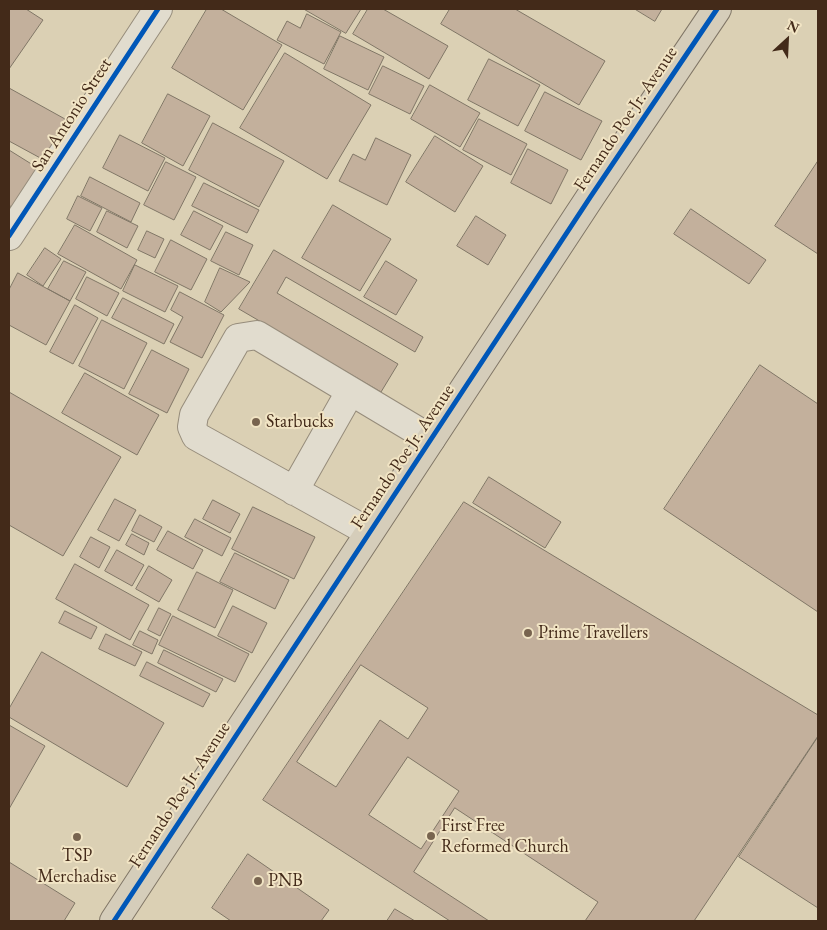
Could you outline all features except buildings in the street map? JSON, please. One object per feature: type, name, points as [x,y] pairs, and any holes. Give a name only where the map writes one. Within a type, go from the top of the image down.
[{"type":"main road","name":"Fernando Poe Jr. Avenue","points":[[117,920],[369,532],[717,9]]},
{"type":"street","name":"San Antonio Street","points":[[9,236],[158,9]]},
{"type":"street","points":[[369,532],[196,436],[192,427],[199,406],[238,338],[250,334],[257,335],[431,439]]},
{"type":"street","points":[[294,491],[350,392]]},
{"type":"cycle path","points":[[9,236],[158,9]]},
{"type":"cycle path","points":[[114,921],[591,196],[717,9]]},
{"type":"place","name":"Starbucks","points":[[256,422]]},
{"type":"place","name":"Prime Travellers","points":[[528,633]]},
{"type":"place","name":"First Free Reformed Church","points":[[431,836]]},
{"type":"place","name":"TSP Merchadise","points":[[77,837]]},
{"type":"place","name":"PNB","points":[[258,881]]}]
